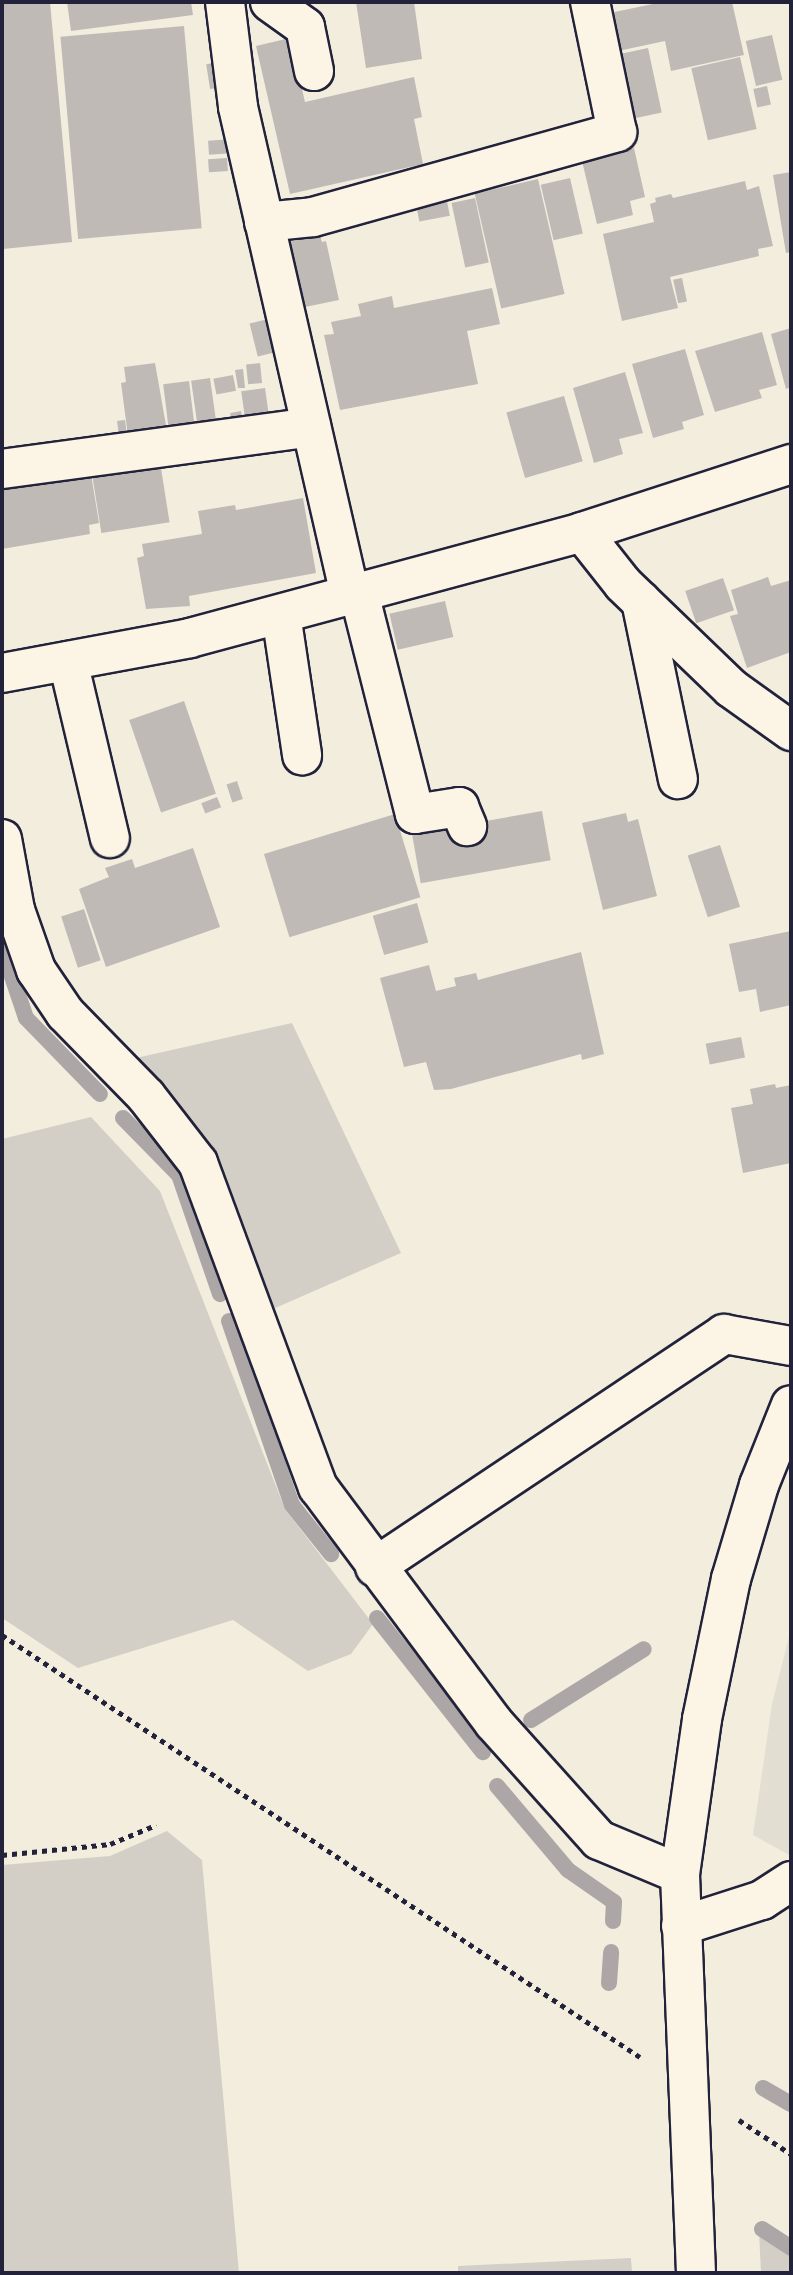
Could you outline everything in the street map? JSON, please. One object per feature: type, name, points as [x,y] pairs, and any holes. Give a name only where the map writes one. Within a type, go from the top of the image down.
[{"type":"street","points":[[225,2],[238,107],[311,427],[415,814],[459,807],[467,826]]},
{"type":"street","points":[[270,2],[306,27],[314,71]]},
{"type":"street","points":[[264,222],[313,217],[617,132],[590,2]]},
{"type":"street","points":[[2,469],[311,427]]},
{"type":"street","points":[[2,673],[190,638],[281,614],[582,532],[791,464]]},
{"type":"street","points":[[582,532],[641,601],[731,688],[791,731]]},
{"type":"street","points":[[641,601],[678,779]]},
{"type":"street","points":[[281,614],[302,755]]},
{"type":"street","points":[[68,661],[110,838]]},
{"type":"street","points":[[2,839],[15,909],[36,970],[65,1013],[146,1096],[198,1164],[318,1487],[375,1567],[494,1723],[599,1840],[680,1874]]},
{"type":"street","points":[[375,1567],[724,1334],[791,1346]]},
{"type":"street","points":[[696,2273],[680,1874],[702,1719],[731,1579],[759,1485],[791,1405]]},
{"type":"street","points":[[681,1926],[762,1900],[791,1881]]},
{"type":"path","points":[[2,1635],[791,2154]]},
{"type":"path","points":[[2,1855],[110,1843],[156,1825]]},
{"type":"shaded area","points":[[292,1023],[401,1253],[273,1309],[217,1160],[136,1058]]},
{"type":"shaded area","points":[[91,1117],[160,1191],[285,1509],[373,1624],[351,1654],[308,1671],[233,1620],[78,1668],[2,1618],[2,1139]]},
{"type":"shaded area","points":[[791,1629],[791,1856],[753,1835],[772,1704]]},
{"type":"shaded area","points":[[167,1831],[202,1860],[239,2273],[2,2273],[2,1865],[110,1856]]},
{"type":"shaded area","points":[[759,2232],[791,2253],[791,2273],[761,2273]]},
{"type":"shaded area","points":[[631,2258],[632,2273],[458,2273],[458,2266]]},
{"type":"building","points":[[2,2],[50,2],[72,242],[3,249]]},
{"type":"building","points":[[67,2],[191,2],[193,15],[71,31]]},
{"type":"building","points":[[356,2],[414,2],[422,59],[366,68]]},
{"type":"building","points":[[662,2],[732,2],[744,55],[671,71],[665,41],[618,51],[610,13]]},
{"type":"building","points":[[184,26],[202,228],[78,239],[60,37]]},
{"type":"building","points":[[772,35],[782,80],[756,86],[746,41]]},
{"type":"building","points":[[290,38],[305,102],[414,77],[422,117],[414,119],[423,164],[290,194],[256,46]]},
{"type":"building","points":[[648,48],[662,113],[632,119],[619,54]]},
{"type":"building","points":[[740,57],[757,129],[708,140],[691,68]]},
{"type":"building","points":[[220,62],[224,87],[210,89],[206,64]]},
{"type":"building","points":[[767,86],[771,105],[757,107],[753,89]]},
{"type":"building","points":[[233,139],[234,153],[209,155],[208,141]]},
{"type":"building","points":[[634,148],[645,197],[630,201],[633,215],[597,224],[582,161]]},
{"type":"building","points":[[227,158],[228,171],[209,172],[208,159]]},
{"type":"building","points":[[791,172],[791,252],[786,253],[773,175]]},
{"type":"building","points":[[570,178],[583,234],[554,240],[541,185]]},
{"type":"building","points":[[538,179],[565,294],[501,309],[475,194]]},
{"type":"building","points":[[745,181],[747,190],[759,186],[773,246],[758,249],[759,256],[670,277],[678,308],[622,321],[603,234],[654,222],[650,204],[656,202],[655,198],[671,194],[673,198]]},
{"type":"building","points":[[446,196],[450,216],[419,222],[416,202]]},
{"type":"building","points":[[475,198],[489,263],[465,268],[452,203]]},
{"type":"building","points":[[320,235],[322,242],[326,241],[339,300],[300,308],[289,242]]},
{"type":"building","points":[[682,278],[687,301],[678,303],[673,280]]},
{"type":"building","points":[[492,288],[500,324],[467,331],[478,384],[340,410],[324,335],[334,334],[331,322],[361,316],[358,304],[392,296],[394,308]]},
{"type":"building","points":[[268,319],[276,352],[258,357],[250,324]]},
{"type":"building","points":[[791,328],[791,387],[786,389],[771,334]]},
{"type":"building","points":[[762,332],[777,385],[759,390],[762,398],[715,412],[695,351]]},
{"type":"building","points":[[685,349],[704,415],[682,422],[684,429],[653,438],[632,364]]},
{"type":"building","points":[[155,363],[167,431],[128,436],[121,383],[126,382],[124,367]]},
{"type":"building","points":[[260,363],[262,383],[248,384],[246,364]]},
{"type":"building","points":[[243,369],[245,388],[238,388],[235,370]]},
{"type":"building","points":[[625,372],[643,433],[619,439],[623,454],[594,463],[573,388]]},
{"type":"building","points":[[233,375],[236,391],[216,395],[213,379]]},
{"type":"building","points":[[210,378],[217,426],[198,428],[191,381]]},
{"type":"building","points":[[189,381],[195,427],[169,430],[163,384]]},
{"type":"building","points":[[265,388],[269,417],[245,420],[241,391]]},
{"type":"building","points":[[564,396],[583,461],[525,478],[506,413]]},
{"type":"building","points":[[241,411],[243,421],[232,423],[230,413]]},
{"type":"building","points":[[125,420],[127,436],[119,437],[117,421]]},
{"type":"building","points":[[160,462],[170,522],[101,533],[92,473]]},
{"type":"building","points":[[91,474],[99,523],[89,525],[90,534],[2,549],[2,480],[5,489]]},
{"type":"building","points":[[303,498],[316,573],[189,596],[190,606],[146,609],[137,558],[144,556],[142,544],[202,534],[198,511],[235,505],[236,510]]},
{"type":"building","points":[[768,577],[771,586],[791,580],[791,652],[747,668],[730,616],[738,614],[731,590]]},
{"type":"building","points":[[723,578],[734,610],[696,623],[685,591]]},
{"type":"building","points":[[445,601],[453,637],[398,650],[389,614]]},
{"type":"building","points":[[184,701],[216,794],[161,813],[129,720]]},
{"type":"building","points":[[237,781],[243,799],[232,802],[227,784]]},
{"type":"building","points":[[217,797],[221,807],[205,814],[201,803]]},
{"type":"building","points":[[542,811],[551,860],[421,883],[412,834]]},
{"type":"building","points":[[626,813],[628,822],[638,819],[657,896],[603,910],[582,823]]},
{"type":"building","points":[[395,814],[420,897],[289,937],[264,854]]},
{"type":"building","points":[[720,845],[740,907],[708,917],[688,856]]},
{"type":"building","points":[[193,848],[220,927],[106,967],[79,889],[109,877],[105,868],[132,859],[135,868]]},
{"type":"building","points":[[417,903],[428,942],[384,955],[373,916]]},
{"type":"building","points":[[84,909],[101,960],[78,968],[61,916]]},
{"type":"building","points":[[791,931],[791,1005],[760,1012],[756,989],[739,992],[729,944]]},
{"type":"building","points":[[581,952],[604,1054],[582,1060],[581,1054],[451,1089],[434,1090],[426,1062],[404,1067],[380,978],[429,965],[436,991],[456,986],[454,978],[476,973],[478,980]]},
{"type":"building","points":[[741,1037],[745,1058],[710,1064],[706,1044]]},
{"type":"building","points":[[775,1084],[776,1088],[791,1085],[791,1163],[743,1173],[731,1108],[753,1104],[750,1089]]},
{"type":"waterway","points":[[2,947],[26,1018],[100,1094]]},
{"type":"waterway","points":[[123,1118],[179,1175],[220,1294]]},
{"type":"waterway","points":[[229,1321],[292,1505],[331,1554]]},
{"type":"waterway","points":[[377,1618],[483,1752]]},
{"type":"waterway","points":[[531,1720],[644,1649]]},
{"type":"waterway","points":[[497,1786],[568,1870],[614,1902],[613,1921]]},
{"type":"waterway","points":[[609,1983],[611,1952]]},
{"type":"waterway","points":[[763,2088],[791,2104]]},
{"type":"waterway","points":[[762,2229],[791,2248]]}]
